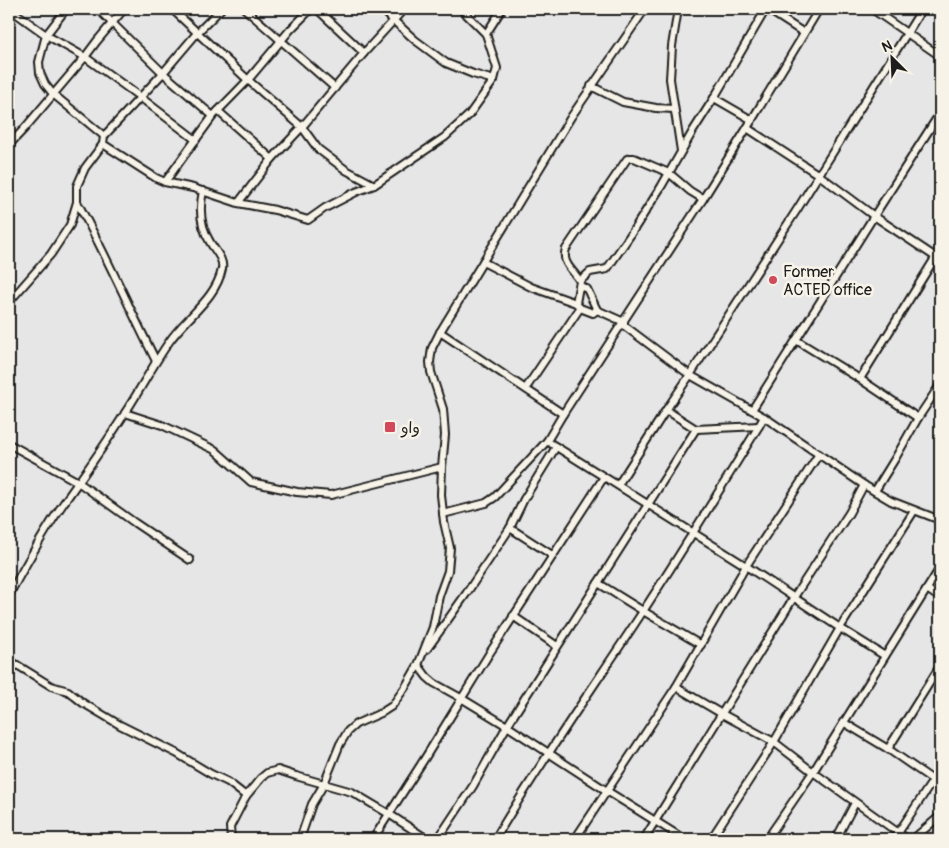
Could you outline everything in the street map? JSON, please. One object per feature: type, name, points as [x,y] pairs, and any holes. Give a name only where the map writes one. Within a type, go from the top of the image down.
[{"type":"street","points":[[10,9],[46,35],[85,57],[196,140]]},
{"type":"street","points":[[66,9],[46,35],[39,62],[40,73],[45,84],[54,94],[104,136]]},
{"type":"street","points":[[98,9],[164,73],[272,159]]},
{"type":"street","points":[[9,145],[124,9]]},
{"type":"street","points":[[172,9],[302,127],[318,149],[346,170],[374,185]]},
{"type":"street","points":[[9,302],[51,254],[70,225],[77,202],[76,186],[103,144],[104,136],[164,73],[197,33],[220,9]]},
{"type":"street","points":[[245,9],[335,88]]},
{"type":"street","points":[[165,182],[216,114],[311,9]]},
{"type":"street","points":[[317,9],[364,53]]},
{"type":"street","points":[[382,9],[415,40],[446,63],[494,80]]},
{"type":"street","points":[[238,203],[272,159],[404,9]]},
{"type":"street","points":[[103,144],[165,182],[193,188],[238,203],[275,210],[308,220],[325,208],[374,185],[445,137],[470,115],[494,80],[497,68],[486,34],[461,9]]},
{"type":"street","points":[[486,34],[502,9]]},
{"type":"street","points":[[300,839],[312,804],[324,784],[340,744],[348,731],[356,724],[382,713],[392,706],[418,665],[433,626],[439,596],[448,571],[450,548],[441,495],[445,435],[443,409],[431,372],[432,348],[571,116],[645,9]]},
{"type":"street","points":[[678,9],[672,46],[670,79],[681,151]]},
{"type":"street","points":[[526,388],[578,305],[580,283],[590,272],[607,268],[629,237],[661,187],[766,9],[804,33]]},
{"type":"street","points":[[443,514],[486,503],[495,497],[547,441],[703,199],[819,9]]},
{"type":"street","points":[[872,9],[940,56]]},
{"type":"street","points":[[618,486],[819,175],[922,9]]},
{"type":"street","points":[[591,86],[623,102],[674,109]]},
{"type":"street","points":[[714,98],[752,120]]},
{"type":"street","points":[[752,410],[940,113]]},
{"type":"street","points":[[747,128],[819,175],[874,216],[938,258]]},
{"type":"street","points":[[703,199],[690,191],[669,173],[634,158],[630,158],[625,162],[565,253],[565,260],[580,283],[587,289],[597,310],[623,323],[690,375],[764,417],[864,485],[891,501],[940,520]]},
{"type":"street","points":[[9,595],[35,548],[125,413],[156,361],[176,331],[202,306],[217,282],[222,267],[218,254],[209,242],[201,220],[200,205],[203,191]]},
{"type":"street","points":[[77,202],[93,230],[130,311],[156,361]]},
{"type":"street","points":[[860,379],[938,258],[940,250]]},
{"type":"street","points":[[483,262],[531,286],[593,313],[597,310]]},
{"type":"street","points":[[440,332],[563,414]]},
{"type":"street","points":[[796,340],[860,379],[918,418]]},
{"type":"street","points":[[875,491],[918,418],[940,385]]},
{"type":"street","points":[[666,410],[696,429],[759,426]]},
{"type":"street","points":[[125,413],[162,425],[214,450],[251,482],[298,492],[331,495],[442,467]]},
{"type":"street","points":[[495,839],[693,533],[764,417]]},
{"type":"street","points":[[438,839],[473,786],[507,726],[557,646],[696,429]]},
{"type":"street","points":[[547,441],[885,656]]},
{"type":"street","points":[[9,444],[78,482],[190,560]]},
{"type":"street","points":[[422,656],[510,528],[524,499],[556,446]]},
{"type":"street","points":[[575,839],[676,686],[746,566],[819,454]]},
{"type":"street","points":[[372,839],[552,555],[604,477]]},
{"type":"street","points":[[644,839],[794,597],[849,513],[864,485]]},
{"type":"street","points":[[711,839],[774,742],[840,628],[914,511]]},
{"type":"street","points":[[510,528],[552,555]]},
{"type":"street","points":[[767,839],[813,772],[940,568]]},
{"type":"street","points":[[598,583],[701,645]]},
{"type":"street","points":[[927,590],[940,598]]},
{"type":"street","points":[[513,616],[557,646]]},
{"type":"street","points":[[9,660],[51,686],[68,691],[83,703],[120,726],[176,753],[228,782],[246,796]]},
{"type":"street","points":[[418,665],[434,683],[507,726],[684,839]]},
{"type":"street","points":[[888,749],[940,666]]},
{"type":"street","points":[[676,686],[774,742],[907,839]]},
{"type":"street","points":[[843,722],[888,749],[933,780]]},
{"type":"street","points":[[231,839],[230,827],[246,796],[260,778],[274,770],[352,792],[426,839]]},
{"type":"street","points":[[898,833],[940,770]]},
{"type":"street","points":[[836,839],[856,803]]},
{"type":"street","points":[[913,839],[940,816]]},
{"type":"place","name":"Former ACTED office","points":[[773,280]]},
{"type":"place","name":"واو","points":[[390,427]]}]
